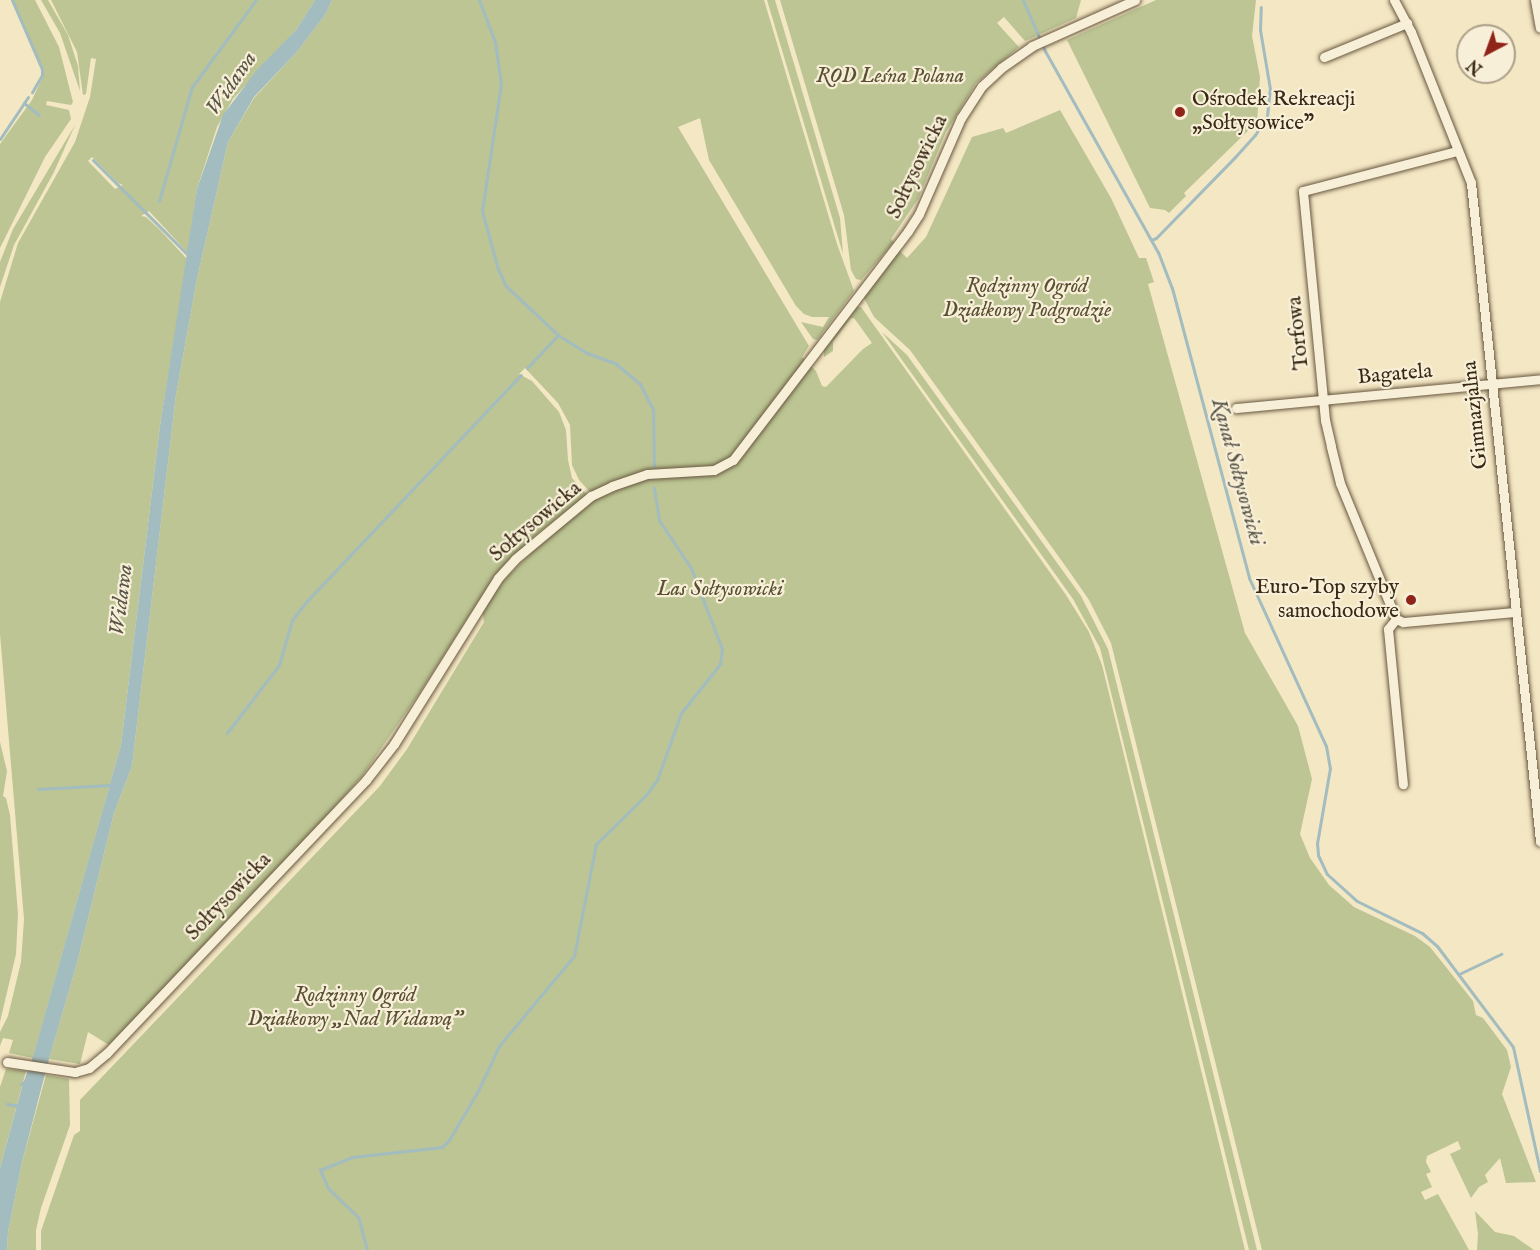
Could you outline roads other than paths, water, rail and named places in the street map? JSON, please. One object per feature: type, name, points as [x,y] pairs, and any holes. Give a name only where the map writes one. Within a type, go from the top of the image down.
[{"type":"street","name":"Sołtysowicka","points":[[7,1062],[75,1072],[89,1068],[107,1053],[366,780],[394,744],[498,578],[515,559],[591,496],[612,486],[647,474],[714,470],[733,460],[908,231],[919,214],[961,118],[976,92],[1000,68],[1032,46],[1135,0]]},
{"type":"street","name":"Gimnazjalna","points":[[1394,0],[1407,23],[1470,183],[1539,840]]},
{"type":"street","points":[[1535,0],[1540,28]]},
{"type":"street","points":[[1324,57],[1407,23]]},
{"type":"street","name":"Torfowa","points":[[1396,620],[1340,483],[1325,420],[1303,191],[1457,151]]},
{"type":"street","name":"Bagatela","points":[[1236,408],[1540,379]]},
{"type":"street","points":[[1403,784],[1388,629],[1396,620],[1403,622],[1516,612]]},
{"type":"water","points":[[315,0],[332,0],[325,15],[296,53],[254,97],[228,142],[197,279],[176,395],[132,766],[114,813],[77,963],[22,1162],[8,1232],[7,1250],[0,1250],[0,1168],[22,1087],[20,1084],[24,1081],[33,1057],[121,745],[160,426],[197,189],[223,115],[257,70],[296,30]]},
{"type":"waterway","points":[[12,0],[42,69],[42,75],[32,92]]},
{"type":"waterway","points":[[159,201],[192,87],[256,0]]},
{"type":"waterway","points":[[479,0],[495,42],[501,84],[482,211],[498,269],[506,286],[558,335],[587,353],[615,363],[640,384],[653,410],[654,466]]},
{"type":"waterway","name":"Kanał Sołtysowicki","points":[[1023,0],[1045,51],[1158,252],[1172,288],[1249,578],[1326,746],[1330,768],[1317,843],[1318,855],[1327,874],[1357,901],[1422,933],[1437,946],[1513,1047],[1540,1171]]},
{"type":"waterway","points":[[1151,240],[1156,238],[1235,157],[1255,135],[1267,116],[1270,89],[1260,30],[1261,7]]},
{"type":"waterway","points":[[28,97],[24,103],[39,115]]},
{"type":"waterway","points":[[0,139],[24,103]]},
{"type":"waterway","points":[[93,160],[189,256]]},
{"type":"waterway","points":[[527,368],[558,335]]},
{"type":"waterway","points":[[227,733],[279,665],[292,620],[307,601],[521,375]]},
{"type":"waterway","points":[[367,1250],[358,1217],[328,1188],[320,1170],[352,1157],[442,1147],[449,1140],[479,1089],[499,1046],[574,956],[596,844],[646,795],[657,780],[681,713],[720,664],[722,649],[691,568],[659,520],[654,487]]},
{"type":"waterway","points":[[38,789],[111,785]]},
{"type":"waterway","points":[[1459,974],[1501,954]]},
{"type":"waterway","points":[[7,1104],[20,1106]]},
{"type":"place","name":"Ośrodek Rekreacji „Sołtysowice”","points":[[1180,112]]},
{"type":"place","name":"Euro-Top szyby samochodowe","points":[[1411,600]]},
{"type":"park label","name":"ROD Leśna Polana","points":[[890,77]]},
{"type":"park label","name":"Rodzinny Ogród Działkowy Podgrodzie","points":[[1027,299]]},
{"type":"park label","name":"Las Sołtysowicki","points":[[720,590]]},
{"type":"park label","name":"Rodzinny Ogród Działkowy „Nad Widawą”","points":[[355,1008]]},
{"type":"water label","name":"Widawa","points":[[232,84]]},
{"type":"water label","name":"Widawa","points":[[122,600]]}]
